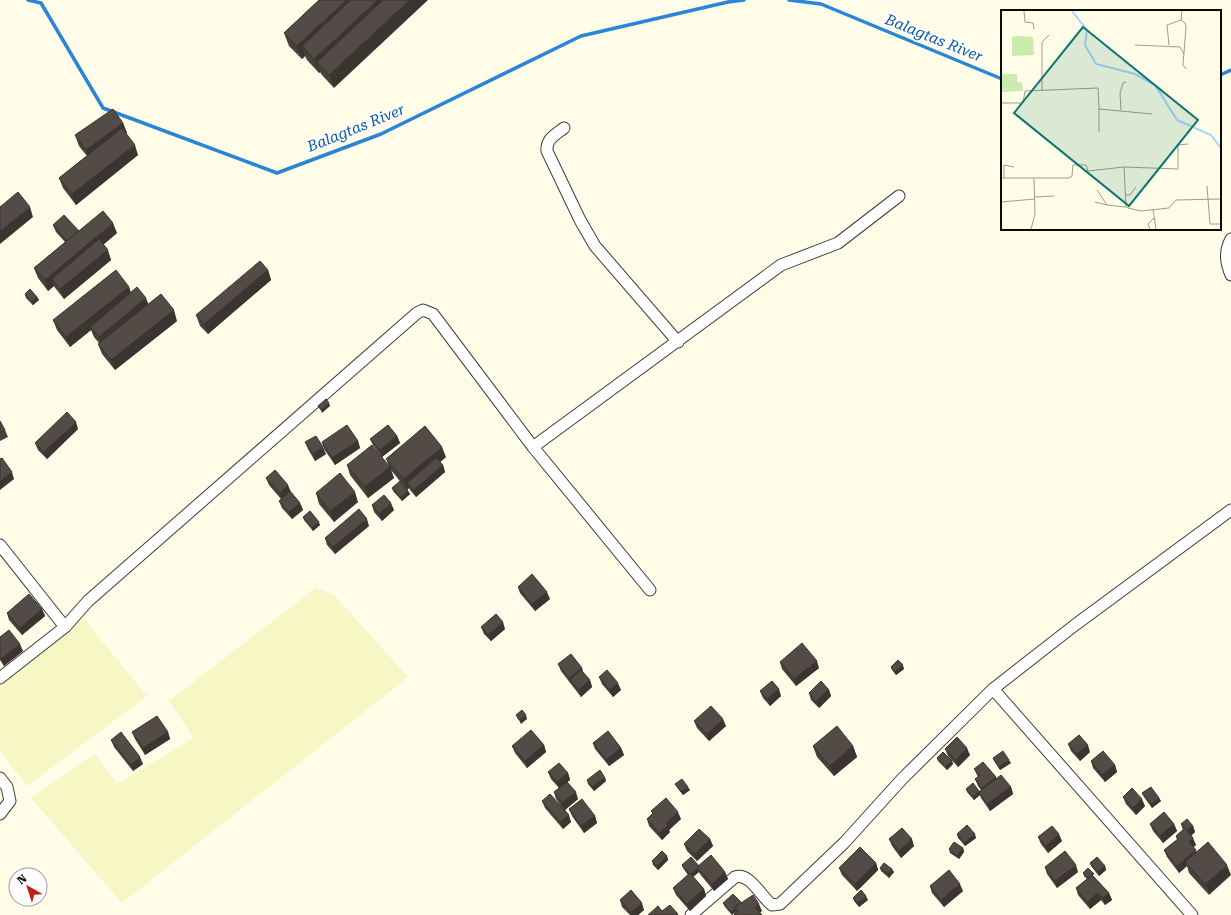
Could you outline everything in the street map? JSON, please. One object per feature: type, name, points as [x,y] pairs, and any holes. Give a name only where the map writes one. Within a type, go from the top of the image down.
[{"type":"street","points":[[564,128],[549,139],[547,143],[547,151],[586,232],[595,246],[678,342]]},
{"type":"street","points":[[533,447],[781,265],[838,243],[899,196]]},
{"type":"street","points":[[1231,239],[1227,246],[1226,262],[1231,275]]},
{"type":"street","points":[[0,678],[65,627],[88,601],[417,313],[423,310],[433,314],[533,447],[650,590]]},
{"type":"street","points":[[692,915],[735,877],[739,876],[747,878],[772,905],[780,904],[844,843],[908,774],[993,689],[1074,625],[1231,510]]},
{"type":"street","points":[[0,545],[65,627]]},
{"type":"street","points":[[993,689],[1192,915]]},
{"type":"street","points":[[0,778],[7,787],[10,801],[0,814]]},
{"type":"green space","points":[[316,588],[334,595],[408,677],[122,903],[31,798],[95,754],[117,784],[194,738],[169,701]]},
{"type":"green space","points":[[83,618],[147,696],[27,786],[0,751],[0,684]]},
{"type":"building","points":[[319,0],[346,0],[297,46],[284,33]]},
{"type":"building","points":[[351,0],[377,0],[314,59],[302,46]]},
{"type":"building","points":[[383,0],[409,0],[329,75],[317,62]]},
{"type":"building","points":[[113,109],[123,123],[86,150],[75,135]]},
{"type":"building","points":[[122,128],[135,145],[72,194],[59,178]]},
{"type":"building","points":[[18,192],[30,207],[0,231],[0,207]]},
{"type":"building","points":[[103,211],[113,223],[45,280],[34,268]]},
{"type":"building","points":[[64,215],[79,231],[67,241],[53,225]]},
{"type":"building","points":[[99,239],[108,250],[60,289],[52,279]]},
{"type":"building","points":[[260,261],[268,270],[204,324],[196,315]]},
{"type":"building","points":[[116,270],[129,287],[66,337],[53,320]]},
{"type":"building","points":[[137,287],[146,298],[99,337],[90,327]]},
{"type":"building","points":[[30,289],[37,297],[31,302],[25,294]]},
{"type":"building","points":[[161,294],[174,310],[111,360],[98,344]]},
{"type":"building","points":[[326,399],[329,403],[321,410],[318,406]]},
{"type":"building","points":[[67,412],[76,422],[44,452],[35,443]]},
{"type":"building","points":[[0,421],[5,430],[0,433]]},
{"type":"building","points":[[347,425],[358,441],[332,458],[322,442]]},
{"type":"building","points":[[388,425],[397,436],[380,450],[370,439]]},
{"type":"building","points":[[425,426],[442,447],[404,479],[386,459]]},
{"type":"building","points":[[316,436],[323,447],[313,454],[305,442]]},
{"type":"building","points":[[372,445],[390,467],[365,487],[347,465]]},
{"type":"building","points":[[2,458],[12,472],[0,481],[0,459]]},
{"type":"building","points":[[436,458],[443,465],[414,490],[407,483]]},
{"type":"building","points":[[275,470],[288,485],[280,493],[266,478]]},
{"type":"building","points":[[340,473],[355,492],[330,511],[316,493]]},
{"type":"building","points":[[400,481],[408,491],[401,498],[392,488]]},
{"type":"building","points":[[290,491],[300,503],[289,512],[279,501]]},
{"type":"building","points":[[384,495],[391,503],[379,514],[372,505]]},
{"type":"building","points":[[359,509],[367,519],[333,547],[325,538]]},
{"type":"building","points":[[310,511],[319,522],[312,528],[303,517]]},
{"type":"building","points":[[532,574],[547,592],[532,604],[518,587]]},
{"type":"building","points":[[29,594],[42,609],[20,628],[7,613]]},
{"type":"building","points":[[496,614],[503,622],[488,635],[481,627]]},
{"type":"building","points":[[9,630],[20,644],[1,659],[0,637]]},
{"type":"building","points":[[802,643],[817,661],[794,679],[780,662]]},
{"type":"building","points":[[571,654],[582,668],[569,678],[558,664]]},
{"type":"building","points":[[898,660],[903,665],[895,672],[891,667]]},
{"type":"building","points":[[581,670],[590,680],[579,690],[570,680]]},
{"type":"building","points":[[607,670],[618,683],[610,690],[599,677]]},
{"type":"building","points":[[772,681],[779,689],[767,699],[760,691]]},
{"type":"building","points":[[821,681],[829,690],[816,701],[809,693]]},
{"type":"building","points":[[711,706],[723,719],[707,734],[694,721]]},
{"type":"building","points":[[522,710],[526,715],[519,720],[516,715]]},
{"type":"building","points":[[157,716],[168,732],[143,748],[132,732]]},
{"type":"building","points":[[837,726],[853,746],[830,766],[813,746]]},
{"type":"building","points":[[531,730],[544,745],[525,761],[512,746]]},
{"type":"building","points":[[608,731],[621,748],[606,760],[593,743]]},
{"type":"building","points":[[121,732],[140,757],[131,765],[111,740]]},
{"type":"building","points":[[1079,735],[1088,745],[1077,754],[1068,744]]},
{"type":"building","points":[[957,737],[967,748],[956,760],[945,749]]},
{"type":"building","points":[[1003,751],[1009,760],[999,767],[993,758]]},
{"type":"building","points":[[1103,751],[1115,765],[1102,775],[1091,761]]},
{"type":"building","points":[[943,752],[952,761],[945,767],[937,758]]},
{"type":"building","points":[[983,762],[996,777],[982,788],[975,779],[980,775],[974,769]]},
{"type":"building","points":[[559,763],[568,773],[557,782],[548,772]]},
{"type":"building","points":[[600,770],[605,778],[592,787],[587,780]]},
{"type":"building","points":[[1001,775],[1011,787],[987,804],[979,792]]},
{"type":"building","points":[[682,779],[688,787],[681,792],[675,784]]},
{"type":"building","points":[[567,782],[576,792],[562,803],[554,792]]},
{"type":"building","points":[[973,783],[979,791],[973,797],[966,789]]},
{"type":"building","points":[[1151,787],[1159,798],[1151,804],[1142,793]]},
{"type":"building","points":[[1132,788],[1142,799],[1133,808],[1123,797]]},
{"type":"building","points":[[550,794],[569,815],[560,822],[542,801]]},
{"type":"building","points":[[666,798],[678,812],[666,823],[668,826],[659,833],[647,819],[653,813],[651,811]]},
{"type":"building","points":[[582,799],[595,816],[581,826],[569,809]]},
{"type":"building","points":[[1164,812],[1174,824],[1160,836],[1150,824]]},
{"type":"building","points":[[1187,819],[1193,826],[1187,830],[1193,838],[1189,842],[1196,850],[1177,866],[1164,850],[1178,839],[1176,836],[1185,828],[1181,824]]},
{"type":"building","points":[[967,825],[975,834],[964,843],[957,834]]},
{"type":"building","points":[[1052,826],[1059,834],[1046,846],[1038,837]]},
{"type":"building","points":[[902,828],[912,839],[899,851],[889,839]]},
{"type":"building","points":[[699,829],[710,839],[695,854],[684,844]]},
{"type":"building","points":[[954,842],[963,848],[957,856],[949,849]]},
{"type":"building","points":[[1208,842],[1227,865],[1205,884],[1185,862]]},
{"type":"building","points":[[860,847],[876,863],[855,884],[839,868]]},
{"type":"building","points":[[662,851],[667,856],[657,866],[652,861]]},
{"type":"building","points":[[1065,851],[1076,865],[1055,881],[1045,867]]},
{"type":"building","points":[[711,855],[725,872],[712,884],[697,867]]},
{"type":"building","points":[[691,857],[699,866],[691,874],[689,874],[682,865]]},
{"type":"building","points":[[1097,857],[1105,866],[1098,872],[1090,863]]},
{"type":"building","points":[[884,863],[892,869],[888,874],[880,868]]},
{"type":"building","points":[[1088,868],[1094,874],[1088,878],[1083,873]]},
{"type":"building","points":[[949,870],[960,884],[941,900],[930,886]]},
{"type":"building","points":[[690,873],[704,889],[687,904],[673,888]]},
{"type":"building","points":[[1092,875],[1109,893],[1103,898],[1098,893],[1087,902],[1076,888]]},
{"type":"building","points":[[631,890],[642,903],[631,912],[620,900]]},
{"type":"building","points":[[861,890],[866,896],[858,903],[853,898]]},
{"type":"building","points":[[733,894],[741,902],[731,912],[723,903]]},
{"type":"building","points":[[753,895],[759,904],[755,907],[762,915],[735,915],[734,914],[738,911],[735,907]]},
{"type":"building","points":[[670,905],[678,914],[677,915],[648,915],[658,906],[662,911]]},
{"type":"waterway","name":"Balagtas River","points":[[28,0],[41,3],[103,108],[277,173],[381,134],[581,36],[728,2],[744,0]]},
{"type":"waterway","name":"Balagtas River","points":[[789,0],[821,4],[1001,79]]},
{"type":"waterway","name":"Balagtas River","points":[[1221,75],[1231,70]]}]
